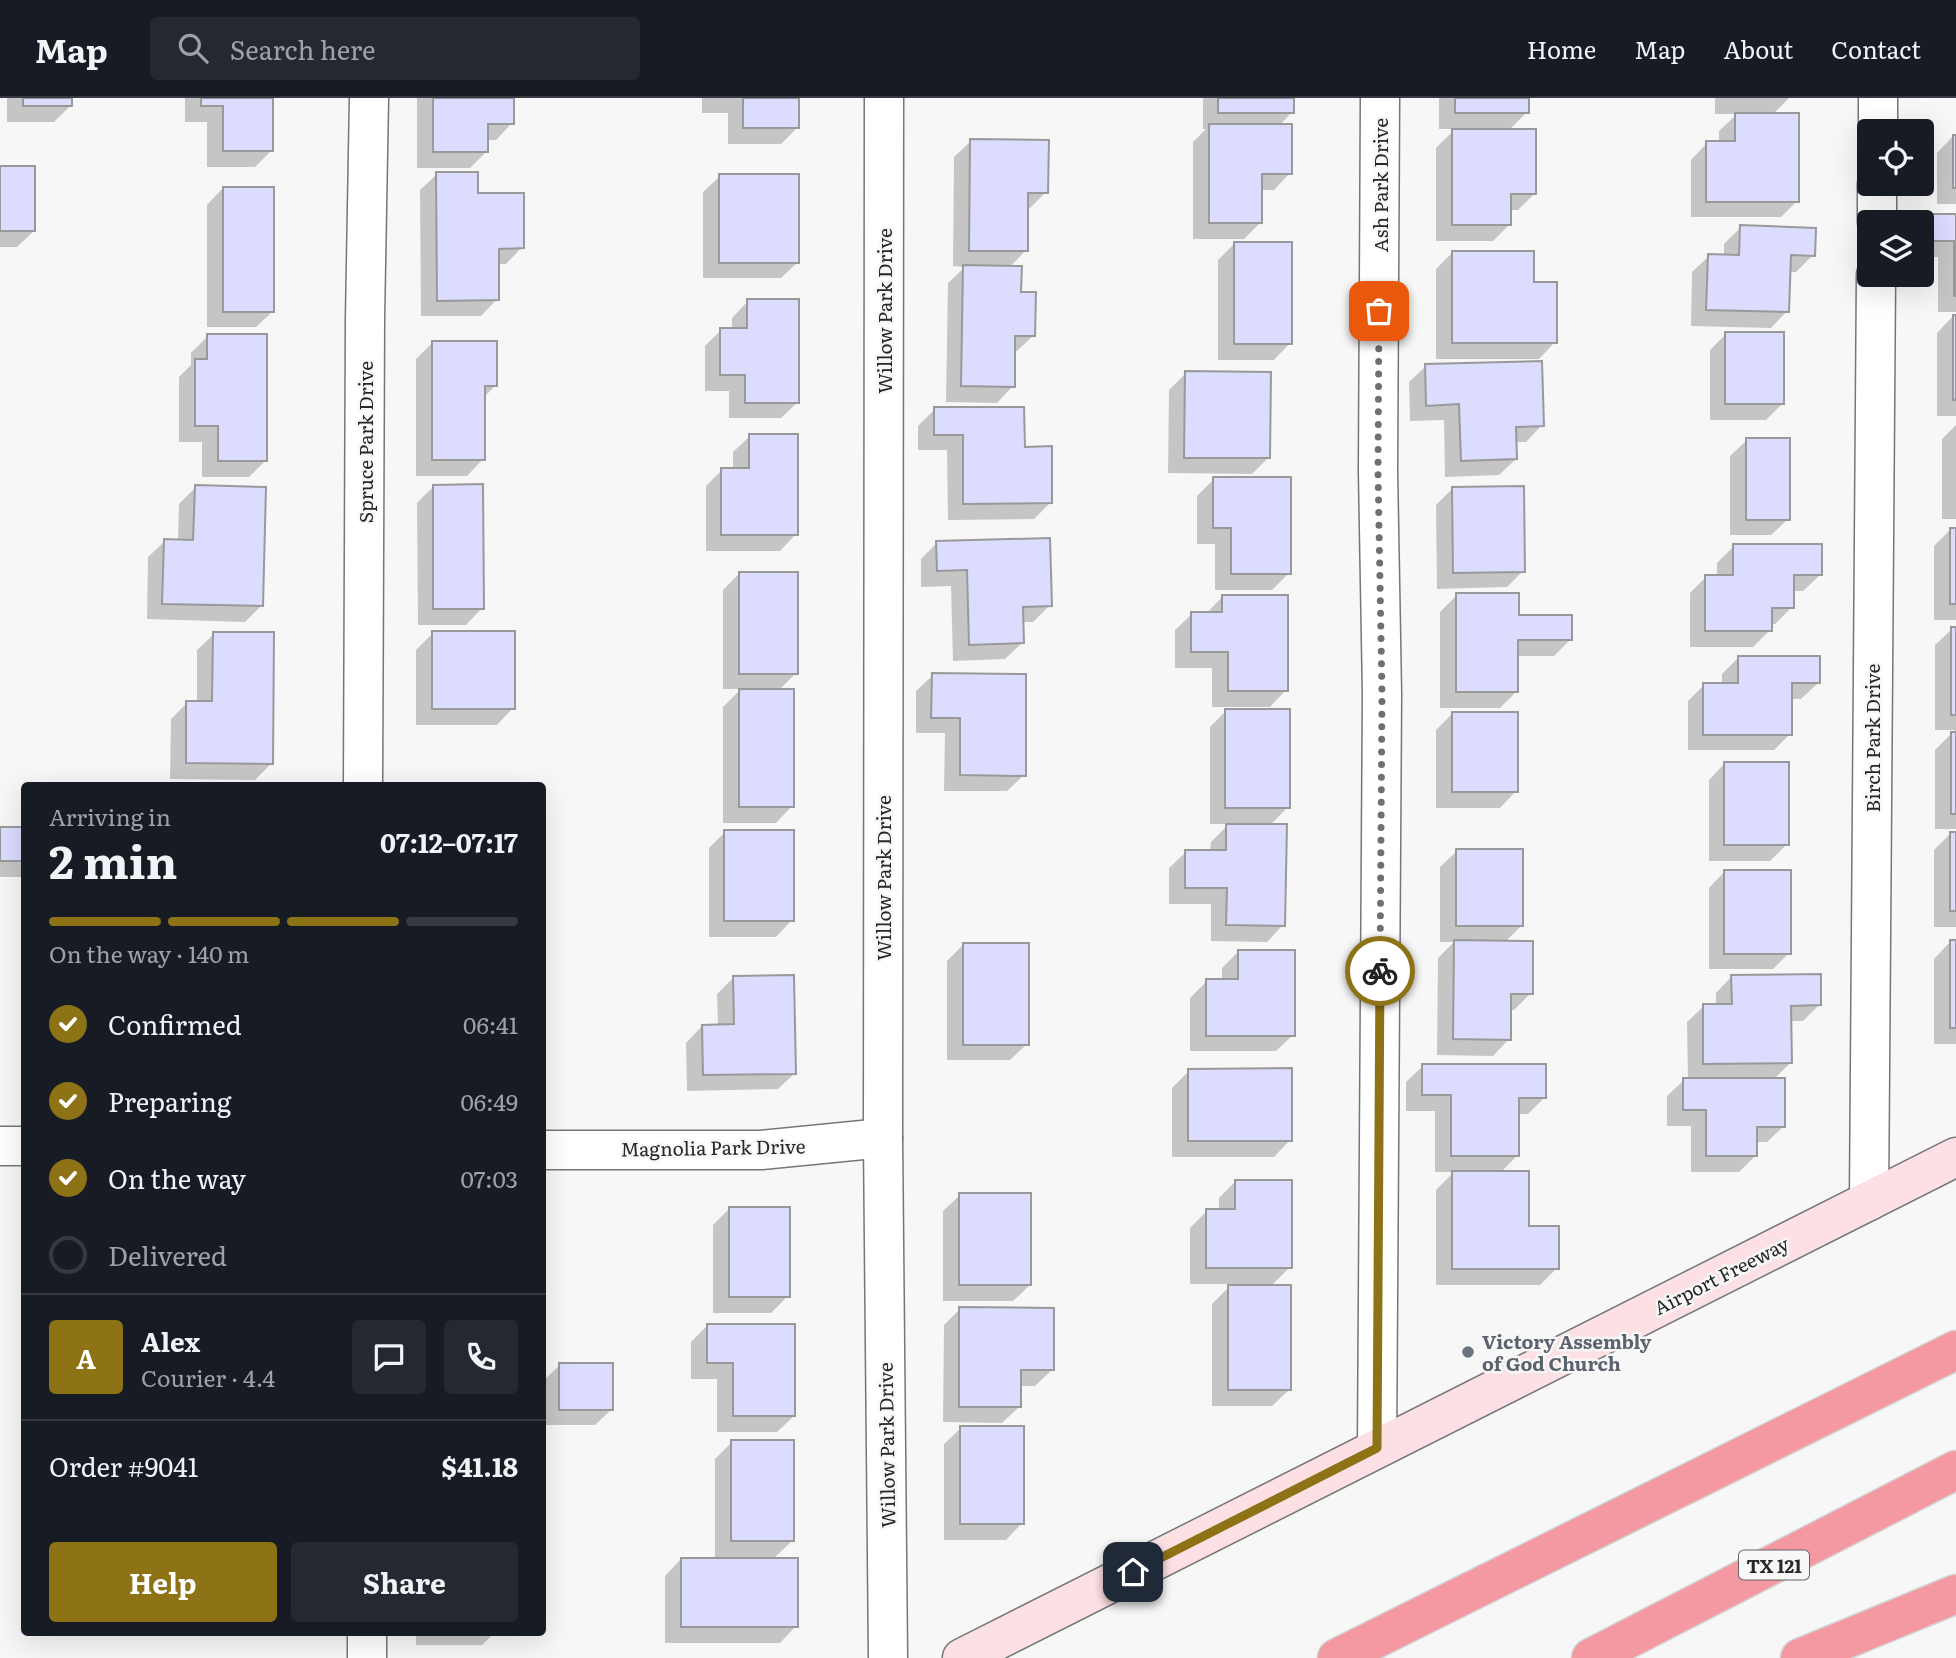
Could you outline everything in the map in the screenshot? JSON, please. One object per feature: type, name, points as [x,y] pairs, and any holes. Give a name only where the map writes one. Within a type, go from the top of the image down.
[{"type":"highway","points":[[1337,1658],[1949,1352]]},
{"type":"highway","name":"TX 121","points":[[1591,1658],[1956,1470]]},
{"type":"highway","points":[[1800,1658],[1956,1594]]},
{"type":"main road","name":"Airport Freeway","points":[[962,1658],[1956,1157]]},
{"type":"street","name":"Spruce Park Drive","points":[[363,782],[369,98]]},
{"type":"street","name":"Willow Park Drive","points":[[884,98],[883,1138],[888,1658]]},
{"type":"street","name":"Ash Park Drive","points":[[1377,1448],[1382,708],[1378,471],[1380,98]]},
{"type":"street","points":[[1878,98],[1878,119]]},
{"type":"street","name":"Birch Park Drive","points":[[1868,1201],[1876,287]]},
{"type":"street","name":"Magnolia Park Drive","points":[[546,1150],[761,1150],[883,1138]]},
{"type":"street","points":[[0,1146],[21,1146]]},
{"type":"street","points":[[366,1636],[367,1658]]},
{"type":"building","points":[[23,98],[72,98],[72,106],[23,106]]},
{"type":"building","points":[[201,98],[273,98],[273,151],[223,151],[223,106],[201,106]]},
{"type":"building","points":[[433,98],[514,98],[514,124],[488,124],[488,152],[433,152]]},
{"type":"building","points":[[743,98],[799,98],[799,128],[743,128]]},
{"type":"building","points":[[1218,98],[1294,98],[1294,113],[1218,113]]},
{"type":"building","points":[[1455,98],[1529,98],[1529,113],[1455,113]]},
{"type":"building","points":[[1735,113],[1799,113],[1799,202],[1706,202],[1706,141],[1735,141]]},
{"type":"building","points":[[1209,124],[1292,124],[1292,174],[1262,174],[1262,223],[1209,223]]},
{"type":"building","points":[[1452,129],[1536,129],[1536,194],[1511,194],[1511,225],[1452,225]]},
{"type":"building","points":[[1953,135],[1956,135],[1956,188],[1953,188]]},
{"type":"building","points":[[970,139],[1049,140],[1048,193],[1028,193],[1028,251],[969,251]]},
{"type":"building","points":[[0,166],[35,166],[35,231],[0,231]]},
{"type":"building","points":[[436,172],[478,172],[478,193],[524,193],[524,248],[499,249],[499,300],[437,301]]},
{"type":"building","points":[[719,174],[799,174],[799,263],[719,263]]},
{"type":"building","points":[[223,187],[274,187],[274,312],[223,312]]},
{"type":"building","points":[[1934,214],[1956,214],[1956,296],[1954,296],[1954,241],[1934,241]]},
{"type":"building","points":[[1740,225],[1816,228],[1815,256],[1791,255],[1789,312],[1706,310],[1708,254],[1739,255]]},
{"type":"building","points":[[1234,242],[1292,242],[1292,344],[1234,344]]},
{"type":"building","points":[[1452,251],[1534,251],[1534,282],[1557,282],[1557,343],[1452,343]]},
{"type":"building","points":[[963,265],[1022,266],[1021,292],[1036,292],[1035,336],[1015,336],[1015,387],[961,386]]},
{"type":"building","points":[[747,299],[799,299],[799,403],[745,403],[745,375],[720,375],[720,328],[747,328]]},
{"type":"building","points":[[1953,315],[1956,315],[1956,400],[1953,400]]},
{"type":"building","points":[[1725,332],[1784,332],[1784,404],[1725,404]]},
{"type":"building","points":[[207,334],[267,334],[267,461],[218,461],[218,426],[195,426],[195,359],[207,359]]},
{"type":"building","points":[[432,341],[497,341],[497,386],[485,386],[485,460],[432,460]]},
{"type":"building","points":[[1542,361],[1544,426],[1516,427],[1517,459],[1461,461],[1459,404],[1426,406],[1425,364]]},
{"type":"building","points":[[1185,371],[1271,372],[1270,458],[1184,458]]},
{"type":"building","points":[[934,407],[1024,407],[1025,447],[1052,446],[1052,503],[963,504],[963,435],[934,435]]},
{"type":"building","points":[[749,434],[798,434],[798,535],[721,535],[721,468],[749,468]]},
{"type":"building","points":[[1746,438],[1790,438],[1790,520],[1746,520]]},
{"type":"building","points":[[1213,477],[1291,477],[1291,574],[1231,574],[1231,528],[1213,528]]},
{"type":"building","points":[[483,484],[484,609],[433,609],[433,485]]},
{"type":"building","points":[[195,485],[266,487],[263,606],[162,604],[164,539],[193,540]]},
{"type":"building","points":[[1524,486],[1525,572],[1453,573],[1452,487]]},
{"type":"building","points":[[1950,528],[1956,528],[1956,604],[1950,604]]},
{"type":"building","points":[[1050,538],[1052,606],[1023,607],[1024,643],[969,645],[967,570],[937,571],[936,541]]},
{"type":"building","points":[[1733,544],[1822,544],[1822,575],[1794,575],[1794,608],[1772,608],[1772,631],[1705,631],[1705,575],[1733,575]]},
{"type":"building","points":[[739,572],[798,572],[798,674],[739,674]]},
{"type":"building","points":[[1456,593],[1519,593],[1519,615],[1572,615],[1572,640],[1518,640],[1518,692],[1456,692]]},
{"type":"building","points":[[1222,595],[1288,595],[1288,691],[1228,691],[1228,652],[1191,652],[1191,612],[1222,612]]},
{"type":"building","points":[[1951,627],[1956,627],[1956,715],[1951,715]]},
{"type":"building","points":[[432,631],[515,631],[515,709],[432,709]]},
{"type":"building","points":[[213,632],[274,632],[273,764],[186,763],[186,701],[212,701]]},
{"type":"building","points":[[1738,656],[1820,656],[1820,683],[1792,683],[1792,735],[1703,735],[1703,683],[1738,683]]},
{"type":"building","points":[[932,673],[1026,674],[1026,776],[960,775],[960,718],[931,718]]},
{"type":"building","points":[[739,689],[794,689],[794,807],[739,807]]},
{"type":"building","points":[[1225,709],[1290,709],[1290,808],[1225,808]]},
{"type":"building","points":[[1452,712],[1518,712],[1518,792],[1452,792]]},
{"type":"building","points":[[1951,732],[1956,732],[1956,814],[1951,814]]},
{"type":"building","points":[[1724,762],[1789,762],[1789,845],[1724,845]]},
{"type":"building","points":[[1226,824],[1287,824],[1285,926],[1226,925],[1227,888],[1185,888],[1185,850],[1226,850]]},
{"type":"building","points":[[0,827],[21,827],[21,861],[0,861]]},
{"type":"building","points":[[724,830],[794,830],[794,921],[724,921]]},
{"type":"building","points":[[1950,832],[1956,832],[1956,911],[1950,911]]},
{"type":"building","points":[[1456,849],[1523,849],[1523,926],[1456,926]]},
{"type":"building","points":[[1724,870],[1791,870],[1791,954],[1724,954]]},
{"type":"building","points":[[1454,940],[1533,941],[1533,994],[1511,994],[1511,1040],[1453,1039]]},
{"type":"building","points":[[1950,940],[1956,940],[1956,1028],[1950,1028]]},
{"type":"building","points":[[963,943],[1029,943],[1029,1045],[963,1045]]},
{"type":"building","points":[[1238,950],[1295,950],[1295,1036],[1206,1036],[1206,979],[1238,979]]},
{"type":"building","points":[[1821,974],[1821,1005],[1791,1006],[1792,1063],[1703,1064],[1703,1004],[1732,1004],[1731,975]]},
{"type":"building","points":[[794,975],[796,1074],[703,1075],[702,1025],[734,1024],[733,976]]},
{"type":"building","points":[[1422,1064],[1546,1064],[1546,1098],[1519,1098],[1519,1156],[1451,1156],[1451,1095],[1422,1095]]},
{"type":"building","points":[[1292,1068],[1292,1141],[1188,1141],[1188,1069]]},
{"type":"building","points":[[1683,1078],[1785,1078],[1785,1127],[1757,1127],[1757,1156],[1706,1156],[1706,1110],[1683,1110]]},
{"type":"building","points":[[1452,1171],[1529,1171],[1529,1226],[1559,1226],[1559,1269],[1452,1269]]},
{"type":"building","points":[[1235,1180],[1292,1180],[1292,1268],[1206,1268],[1206,1209],[1235,1209]]},
{"type":"building","points":[[959,1193],[1031,1193],[1031,1285],[959,1285]]},
{"type":"building","points":[[729,1207],[790,1207],[790,1297],[729,1297]]},
{"type":"building","points":[[1228,1285],[1291,1285],[1291,1390],[1228,1390]]},
{"type":"building","points":[[959,1307],[1054,1308],[1054,1370],[1021,1370],[1021,1407],[959,1407]]},
{"type":"building","points":[[707,1324],[795,1324],[795,1416],[733,1416],[733,1363],[707,1363]]},
{"type":"building","points":[[559,1363],[613,1363],[613,1410],[559,1410]]},
{"type":"building","points":[[960,1426],[1024,1426],[1024,1524],[960,1524]]},
{"type":"building","points":[[731,1440],[794,1440],[794,1541],[731,1541]]},
{"type":"building","points":[[681,1558],[798,1558],[798,1627],[681,1627]]},
{"type":"way so far","points":[[1379,311],[1378,471],[1382,694],[1380,971]]},
{"type":"place","name":"Victory Assembly of God Church","points":[[1468,1352]]},
{"type":"route","points":[[1133,1572],[1377,1448],[1380,971]]}]
